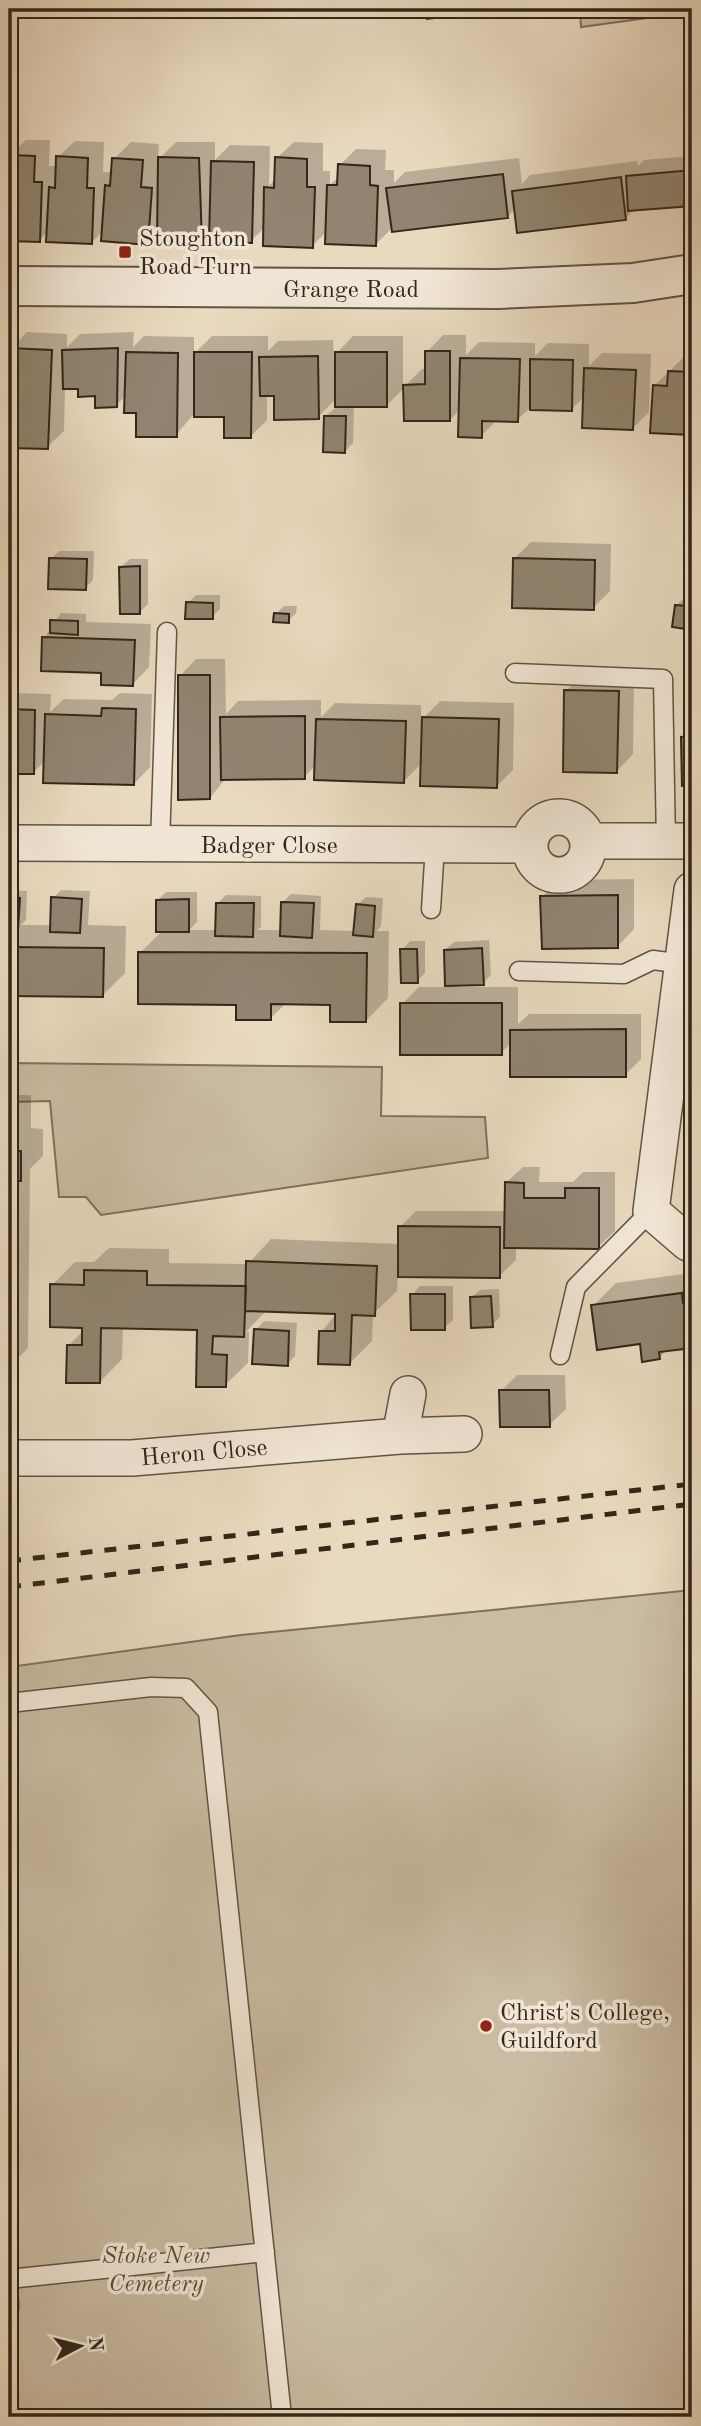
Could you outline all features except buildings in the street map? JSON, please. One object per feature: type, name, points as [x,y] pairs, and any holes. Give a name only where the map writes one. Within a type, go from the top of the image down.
[{"type":"street","name":"Grange Road","points":[[9,286],[498,289],[633,283],[692,274]]},
{"type":"street","name":"Badger Close","points":[[9,843],[530,845],[537,865],[556,876],[576,870],[584,862],[588,841],[679,842]]},
{"type":"street","points":[[690,1243],[651,1211],[685,984],[692,890]]},
{"type":"street","points":[[400,1436],[408,1394]]},
{"type":"street","name":"Heron Close","points":[[9,1458],[132,1458],[400,1436],[464,1434]]},
{"type":"lane","points":[[160,844],[167,632]]},
{"type":"lane","points":[[515,673],[663,679],[679,842]]},
{"type":"lane","points":[[431,909],[435,846]]},
{"type":"lane","points":[[519,971],[624,974],[653,960],[685,984]]},
{"type":"lane","points":[[560,1355],[576,1287],[651,1211]]},
{"type":"lane","points":[[9,1703],[151,1687],[186,1688],[208,1712],[282,2417]]},
{"type":"lane","points":[[9,2279],[265,2252]]},
{"type":"lane","points":[[9,2300],[9,2309]]},
{"type":"green space","points":[[580,9],[692,9],[692,12],[581,27]]},
{"type":"green space","points":[[9,1063],[382,1067],[381,1116],[485,1117],[488,1158],[101,1215],[86,1197],[59,1197],[50,1101],[9,1102]]},
{"type":"green space","name":"Christ's College, Guildford","points":[[692,1590],[692,2417],[9,2417],[9,1667],[241,1635]]},
{"type":"railway","points":[[9,1561],[692,1484]]},
{"type":"railway","points":[[9,1587],[692,1504]]},
{"type":"place","name":"Stoughton Road Turn","points":[[125,252]]},
{"type":"place","name":"Christ's College, Guildford","points":[[486,2026]]},
{"type":"park label","name":"Stoke New Cemetery","points":[[156,2269]]}]
